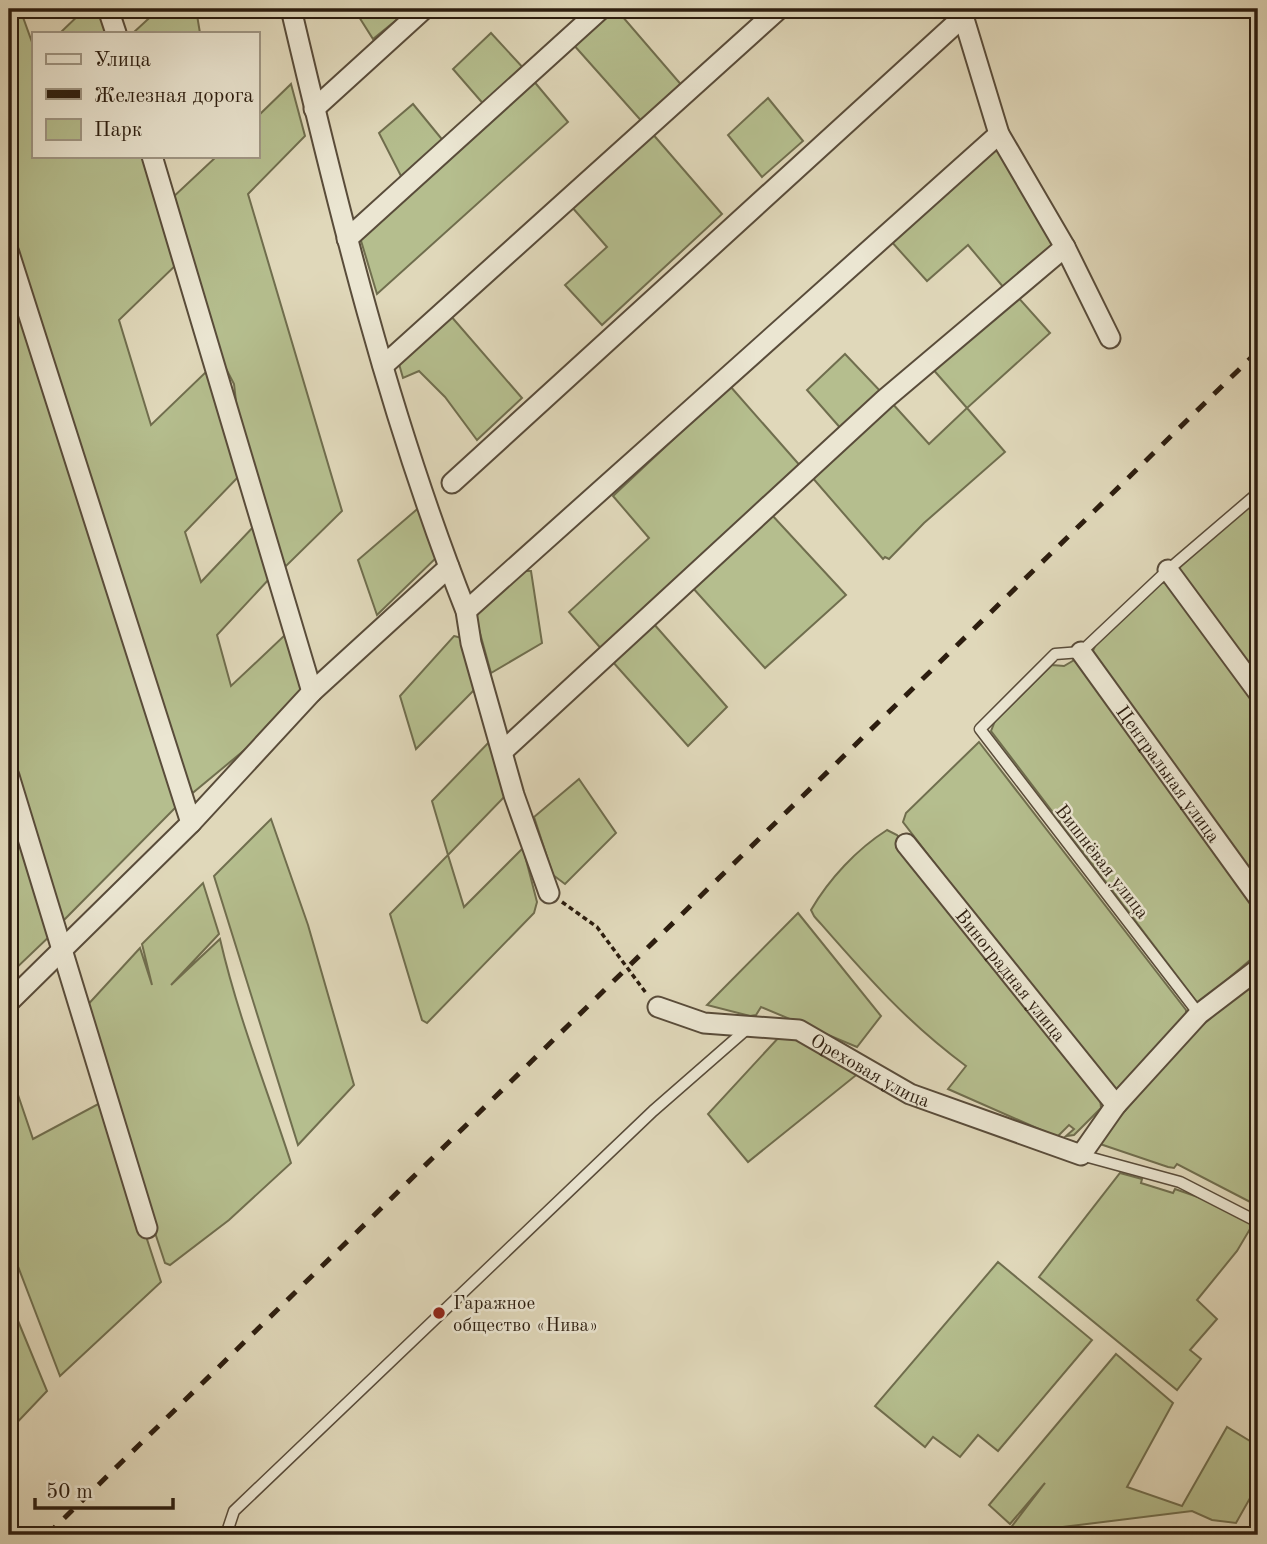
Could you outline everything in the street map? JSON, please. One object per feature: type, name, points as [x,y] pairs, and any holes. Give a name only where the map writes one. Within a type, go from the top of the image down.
[{"type":"street","points":[[108,9],[116,32]]},
{"type":"street","points":[[291,9],[347,239],[383,366],[449,567],[467,611],[471,643],[514,795],[549,893]]},
{"type":"street","points":[[314,109],[424,9]]},
{"type":"street","points":[[347,239],[601,9]]},
{"type":"street","points":[[383,366],[779,9]]},
{"type":"street","points":[[452,483],[962,12],[999,134],[1065,247],[1110,338]]},
{"type":"street","points":[[467,611],[999,134]]},
{"type":"street","points":[[153,158],[312,692]]},
{"type":"street","points":[[503,751],[885,399],[1065,247]]},
{"type":"street","points":[[9,253],[191,822]]},
{"type":"street","points":[[9,1002],[191,822],[312,692],[449,567]]},
{"type":"street","points":[[1168,570],[1258,692]]},
{"type":"street","name":"Центральная улица","points":[[1081,652],[1258,897]]},
{"type":"street","points":[[9,776],[147,1228]]},
{"type":"street","name":"Виноградная улица","points":[[906,844],[1116,1105]]},
{"type":"street","points":[[1081,1155],[1116,1105],[1199,1014],[1258,968]]},
{"type":"street","name":"Ореховая улица","points":[[658,1007],[704,1023],[752,1024],[799,1030],[910,1094],[1081,1155]]},
{"type":"lane","points":[[1081,652],[1168,570],[1258,493]]},
{"type":"lane","name":"Вишнёвая улица","points":[[1081,652],[1055,654],[980,729],[1199,1014]]},
{"type":"lane","points":[[226,1535],[234,1511],[653,1111],[752,1024]]},
{"type":"lane","points":[[1081,1155],[1180,1182],[1258,1222]]},
{"type":"path","points":[[549,893],[597,927],[658,1007]]},
{"type":"green space","points":[[9,9],[20,9],[32,42],[32,158],[147,158],[179,262],[119,320],[151,425],[208,370],[242,473],[185,532],[201,582],[256,524],[271,577],[217,635],[231,686],[286,634],[304,688],[253,743],[189,796],[75,429],[9,231]]},
{"type":"green space","points":[[85,9],[102,9],[109,32],[61,32]]},
{"type":"green space","points":[[159,9],[196,9],[200,32],[134,32]]},
{"type":"green space","points":[[354,9],[410,9],[373,39]]},
{"type":"green space","points":[[609,9],[616,9],[684,88],[645,125],[572,43]]},
{"type":"green space","points":[[491,33],[526,71],[486,107],[453,69]]},
{"type":"green space","points":[[532,79],[568,122],[377,294],[359,234]]},
{"type":"green space","points":[[291,84],[305,136],[248,194],[342,511],[285,567],[237,410],[234,384],[220,357],[171,199],[215,158],[259,158],[259,115]]},
{"type":"green space","points":[[768,98],[803,141],[762,177],[728,135]]},
{"type":"green space","points":[[413,104],[445,143],[403,180],[379,133]]},
{"type":"green space","points":[[651,132],[722,214],[602,325],[565,285],[607,247],[571,206]]},
{"type":"green space","points":[[991,150],[1002,152],[1053,244],[1004,288],[968,245],[927,281],[890,240]]},
{"type":"green space","points":[[9,267],[179,804],[60,924],[9,751]]},
{"type":"green space","points":[[1015,294],[1050,333],[967,408],[931,367]]},
{"type":"green space","points":[[450,315],[522,398],[477,440],[445,397],[419,371],[403,378],[399,364]]},
{"type":"green space","points":[[845,354],[883,394],[843,431],[807,390]]},
{"type":"green space","points":[[730,386],[803,469],[604,652],[569,612],[649,538],[613,496]]},
{"type":"green space","points":[[891,402],[929,444],[967,408],[1005,452],[924,523],[889,559],[883,559],[811,476]]},
{"type":"green space","points":[[1258,501],[1258,684],[1178,576],[1179,568],[1251,502]]},
{"type":"green space","points":[[422,505],[438,556],[377,615],[358,560]]},
{"type":"green space","points":[[771,514],[846,595],[765,668],[692,587]]},
{"type":"green space","points":[[522,571],[531,571],[542,643],[491,673],[475,615]]},
{"type":"green space","points":[[1160,583],[1169,583],[1258,705],[1258,889],[1090,657],[1097,642]]},
{"type":"green space","points":[[653,623],[727,707],[688,746],[612,661]]},
{"type":"green space","points":[[454,636],[462,638],[478,686],[416,749],[400,696]]},
{"type":"green space","points":[[1076,659],[1258,912],[1258,956],[1201,1002],[1197,1002],[991,731],[995,721],[1052,665],[1064,666]]},
{"type":"green space","points":[[493,738],[508,793],[448,855],[432,801]]},
{"type":"green space","points":[[979,742],[1186,1010],[1186,1015],[1116,1090],[1015,968],[903,822],[906,813]]},
{"type":"green space","points":[[579,779],[616,833],[565,884],[553,875],[534,817]]},
{"type":"green space","points":[[9,786],[53,933],[9,975]]},
{"type":"green space","points":[[271,819],[308,925],[354,1085],[298,1145],[214,876]]},
{"type":"green space","points":[[887,830],[897,835],[906,846],[1100,1097],[1101,1108],[1074,1135],[1066,1136],[1074,1129],[1069,1125],[1057,1137],[948,1089],[966,1066],[904,1013],[814,916],[811,910],[835,876],[865,846]]},
{"type":"green space","points":[[523,848],[537,902],[534,913],[427,1023],[422,1020],[390,914],[448,855],[464,907]]},
{"type":"green space","points":[[203,883],[219,934],[171,985],[220,939],[244,1024],[291,1163],[229,1220],[170,1265],[165,1263],[82,1011],[140,948],[152,985],[142,944]]},
{"type":"green space","points":[[798,913],[881,1016],[857,1047],[761,1007],[756,1015],[750,1016],[707,1005]]},
{"type":"green space","points":[[1258,976],[1258,1206],[1177,1164],[1174,1168],[1168,1167],[1097,1143],[1189,1037]]},
{"type":"green space","points":[[781,1035],[818,1048],[860,1072],[748,1162],[708,1114]]},
{"type":"green space","points":[[16,1089],[33,1139],[102,1102],[161,1282],[60,1376],[9,1243],[9,1094]]},
{"type":"green space","points":[[1120,1173],[1142,1179],[1141,1183],[1173,1193],[1175,1189],[1215,1203],[1253,1224],[1237,1251],[1197,1300],[1217,1319],[1190,1350],[1201,1359],[1177,1390],[1039,1277]]},
{"type":"green space","points":[[998,1262],[1092,1340],[998,1451],[978,1435],[960,1457],[933,1437],[925,1447],[875,1406]]},
{"type":"green space","points":[[9,1299],[47,1391],[9,1431]]},
{"type":"green space","points":[[1116,1354],[1173,1403],[1127,1487],[1182,1506],[1227,1427],[1258,1446],[1258,1484],[1236,1523],[1212,1520],[1192,1511],[998,1535],[1009,1530],[1045,1483],[1010,1524],[989,1505]]},
{"type":"railway","points":[[47,1535],[1258,351]]},
{"type":"place","name":"Гаражное общество «Нива»","points":[[439,1313]]}]
